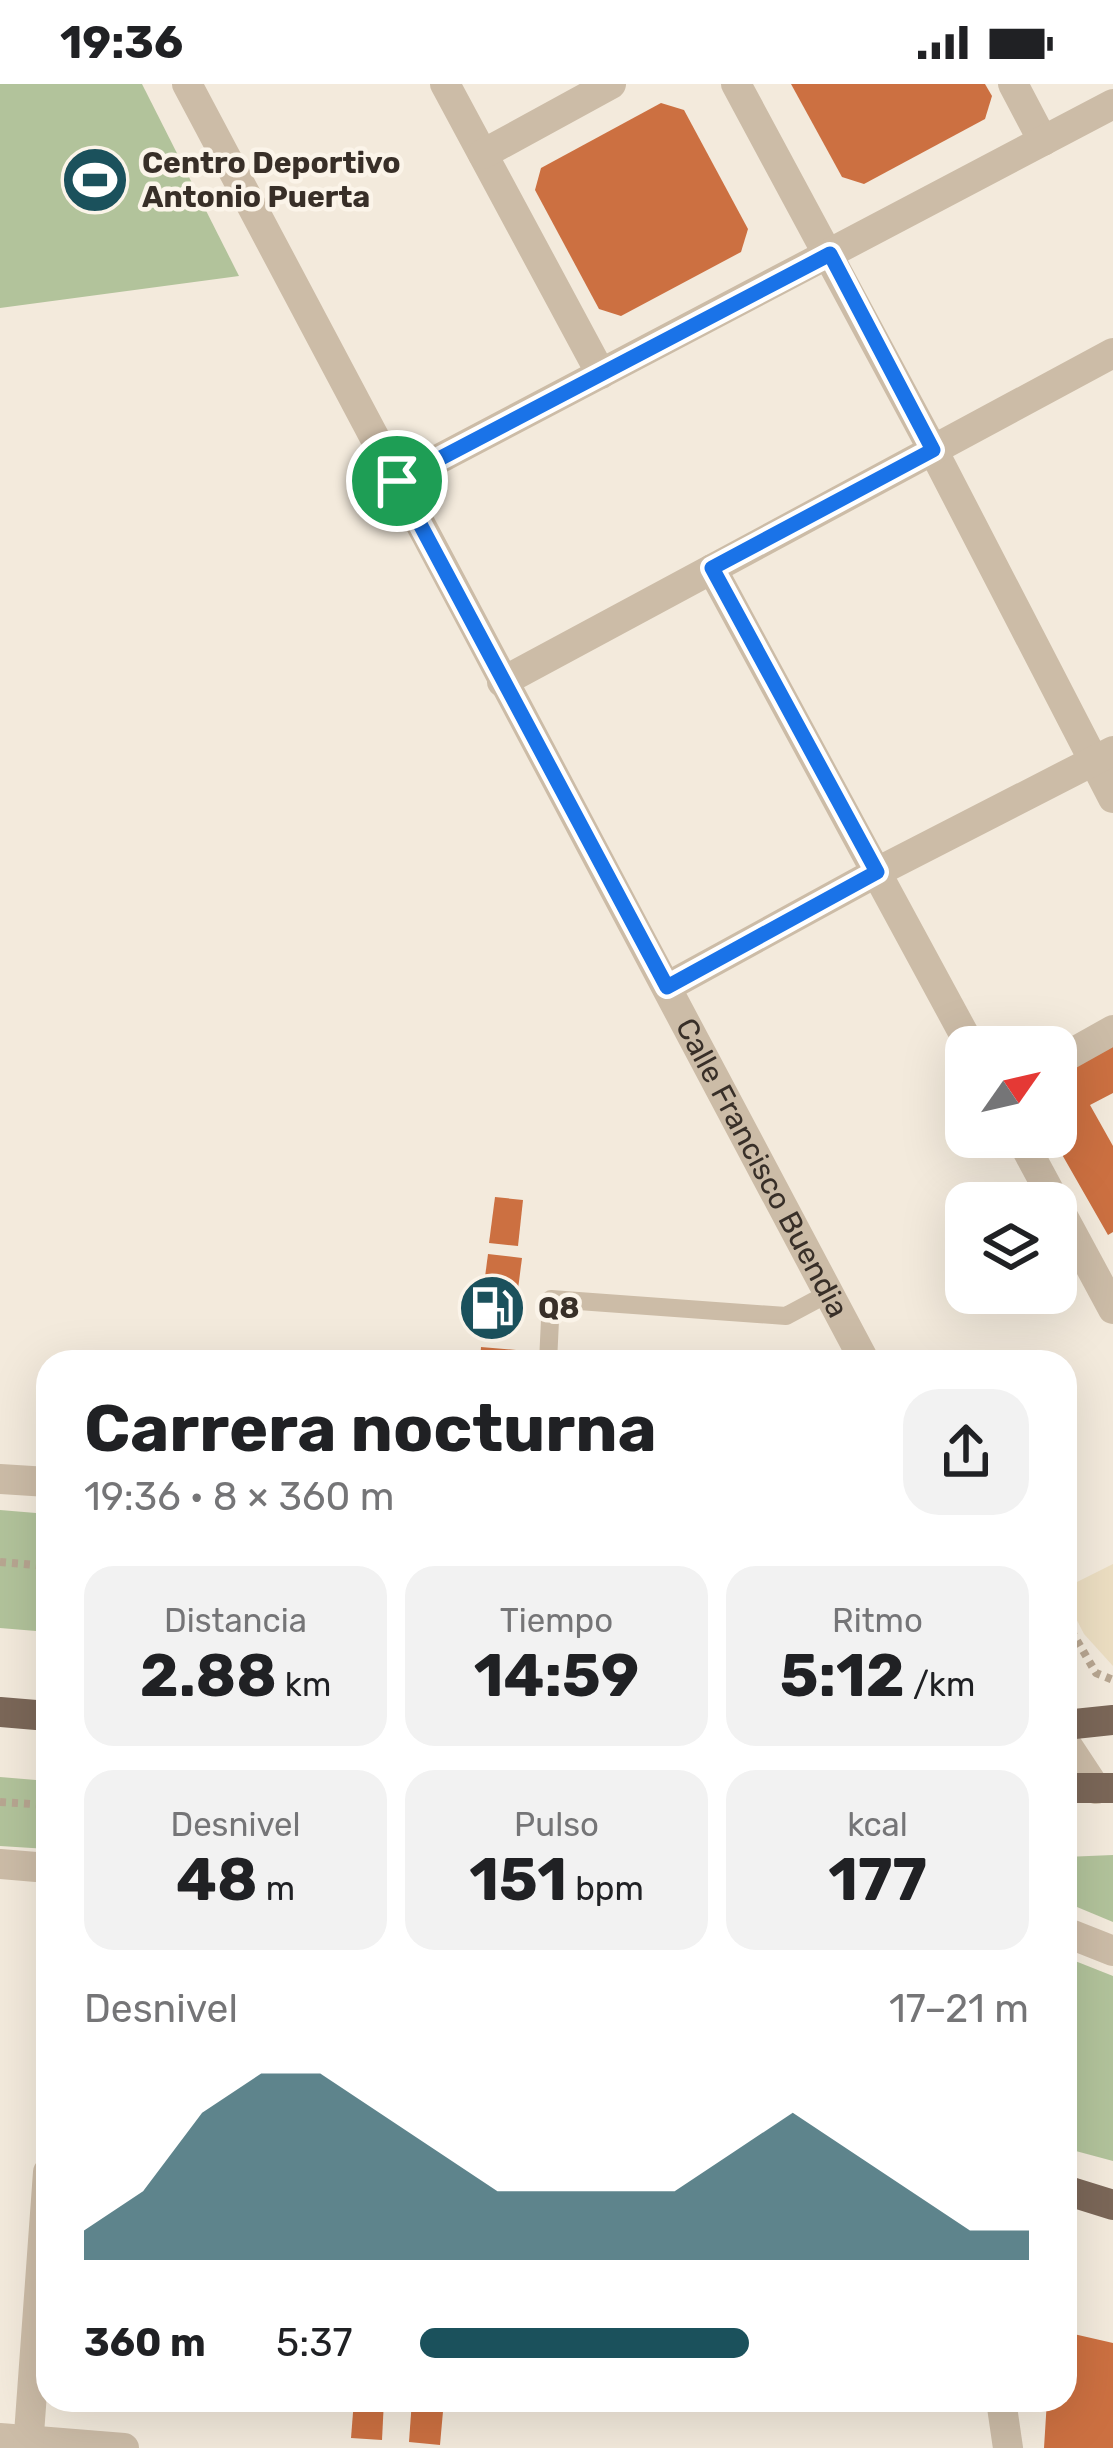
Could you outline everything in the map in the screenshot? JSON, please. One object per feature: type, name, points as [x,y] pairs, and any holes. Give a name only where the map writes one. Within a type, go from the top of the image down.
[{"type":"main road","points":[[0,1712],[36,1715]]},
{"type":"main road","points":[[1077,1724],[1113,1720]]},
{"type":"main road","points":[[1077,2194],[1113,2205]]},
{"type":"street","name":"Calle Francisco Buendia","points":[[187,84],[859,1350]]},
{"type":"street","points":[[445,84],[601,374]]},
{"type":"street","points":[[483,154],[610,84]]},
{"type":"street","points":[[736,84],[1103,756],[1113,797]]},
{"type":"street","points":[[1013,84],[1043,141]]},
{"type":"street","points":[[397,481],[1113,104]]},
{"type":"street","points":[[502,682],[1113,353]]},
{"type":"street","points":[[712,568],[960,1026]]},
{"type":"street","points":[[667,987],[1103,756]]},
{"type":"street","points":[[1077,1050],[1113,1030]]},
{"type":"street","points":[[1033,1158],[1106,1276],[1113,1309]]},
{"type":"street","points":[[0,1479],[36,1481]]},
{"type":"street","points":[[0,1864],[36,1867]]},
{"type":"street","points":[[1077,1937],[1113,1951]]},
{"type":"street","points":[[36,2290],[19,2442],[124,2448]]},
{"type":"street","points":[[1002,2412],[1008,2448]]},
{"type":"lane","points":[[549,1350],[551,1299],[786,1316],[830,1293]]},
{"type":"path","points":[[0,1562],[36,1565]]},
{"type":"path","points":[[1077,1641],[1096,1673],[1113,1679]]},
{"type":"path","points":[[0,1802],[36,1804]]},
{"type":"green space","name":"Centro Deportivo Antonio Puerta","points":[[0,84],[142,84],[239,276],[0,308]]},
{"type":"green space","points":[[0,1510],[36,1513],[36,1631],[0,1628]]},
{"type":"green space","points":[[0,1777],[36,1780],[36,1848],[0,1846]]},
{"type":"green space","points":[[1113,1855],[1113,1922],[1077,1907],[1077,1856]]},
{"type":"green space","points":[[1077,1962],[1113,1976],[1113,2161],[1077,2151]]},
{"type":"shaded area","points":[[1113,1564],[1113,1666],[1077,1620],[1077,1582]]},
{"type":"building","points":[[791,84],[985,84],[992,96],[985,119],[864,184],[842,177]]},
{"type":"building","points":[[661,103],[684,110],[748,229],[741,252],[621,316],[599,309],[535,190],[541,168]]},
{"type":"building","points":[[1113,1044],[1113,1093],[1090,1105],[1113,1146],[1113,1232],[1108,1235],[1064,1158],[1077,1158],[1077,1064]]},
{"type":"building","points":[[495,1197],[523,1200],[518,1246],[489,1243]]},
{"type":"building","points":[[488,1254],[522,1258],[513,1328],[479,1323]]},
{"type":"building","points":[[1077,2335],[1113,2343],[1113,2448],[1044,2448],[1046,2412],[1077,2412]]},
{"type":"building","points":[[353,2412],[383,2412],[382,2440],[351,2438]]},
{"type":"building","points":[[411,2412],[443,2412],[440,2445],[409,2442]]},
{"type":"place","name":"Centro Deportivo Antonio Puerta","points":[[95,180]]},
{"type":"place","name":"Q8","points":[[492,1308]]},
{"type":"route","points":[[830,254],[933,450],[712,568],[877,872],[667,987],[397,481],[830,254]]}]
